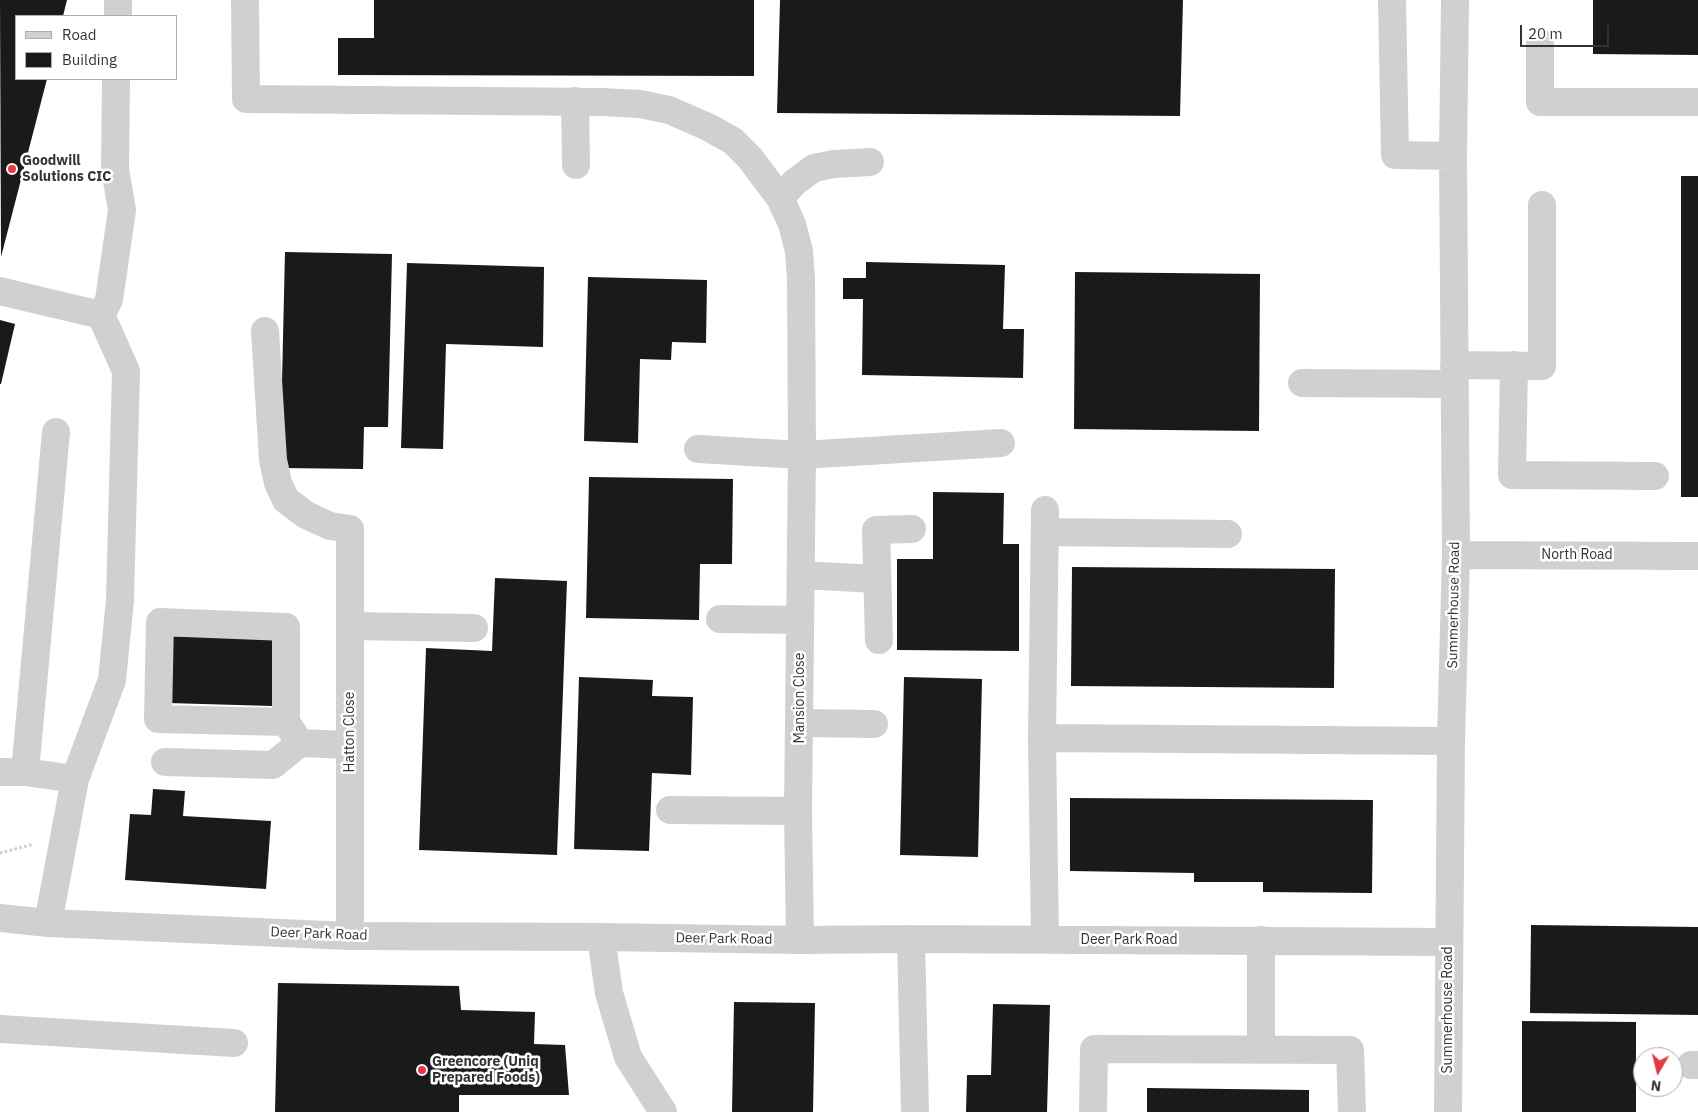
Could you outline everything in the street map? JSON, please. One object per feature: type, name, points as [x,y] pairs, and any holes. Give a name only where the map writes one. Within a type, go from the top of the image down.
[{"type":"street","points":[[118,0],[118,15]]},
{"type":"street","name":"Mansion Close","points":[[245,0],[246,99],[575,101],[640,104],[669,110],[708,127],[733,141],[750,158],[780,198],[792,224],[798,251],[801,279],[802,455],[798,811],[800,940]]},
{"type":"street","points":[[1392,0],[1395,155],[1453,156]]},
{"type":"street","name":"Summerhouse Road","points":[[1448,1112],[1450,741],[1456,555],[1453,156],[1455,0]]},
{"type":"street","points":[[1540,43],[1540,102],[1698,102]]},
{"type":"street","points":[[48,924],[76,779],[112,680],[120,600],[126,371],[101,315],[108,300],[122,210],[115,169],[116,80]]},
{"type":"street","points":[[575,101],[576,165]]},
{"type":"street","points":[[780,198],[795,182],[814,168],[834,164],[870,162]]},
{"type":"street","points":[[1302,382],[1454,374],[1514,365],[1542,366],[1542,205]]},
{"type":"street","points":[[0,291],[101,315]]},
{"type":"street","name":"Hatton Close","points":[[265,331],[273,460],[278,483],[286,500],[306,515],[330,526],[350,529],[350,936]]},
{"type":"street","points":[[1514,365],[1512,475],[1655,476]]},
{"type":"street","points":[[56,432],[12,772],[76,779]]},
{"type":"street","points":[[698,449],[802,455],[1001,444]]},
{"type":"street","points":[[1045,939],[1042,738],[1045,521],[1228,534]]},
{"type":"street","points":[[879,640],[876,530],[912,529]]},
{"type":"street","name":"North Road","points":[[1456,555],[1698,556]]},
{"type":"street","points":[[801,575],[876,578]]},
{"type":"street","points":[[720,619],[800,620]]},
{"type":"street","points":[[165,762],[273,765],[293,733],[286,627],[160,622],[158,719],[293,733],[350,745]]},
{"type":"street","points":[[350,626],[474,628]]},
{"type":"street","points":[[800,723],[874,724]]},
{"type":"street","points":[[1042,738],[1450,741]]},
{"type":"street","points":[[670,810],[798,811]]},
{"type":"street","name":"Deer Park Road","points":[[0,918],[48,924],[350,936],[800,940],[1045,939],[1448,942]]},
{"type":"street","points":[[601,937],[609,993],[628,1057],[663,1112]]},
{"type":"street","points":[[911,939],[915,1112]]},
{"type":"street","points":[[1261,940],[1261,1050]]},
{"type":"street","points":[[0,1028],[234,1043]]},
{"type":"street","points":[[1093,1112],[1094,1050],[1350,1050],[1352,1112]]},
{"type":"building","name":"Goodwill Solutions CIC","points":[[0,0],[67,0],[63,15],[15,15],[15,80],[47,80],[1,257]]},
{"type":"building","points":[[374,0],[754,0],[754,76],[338,75],[338,38],[374,38]]},
{"type":"building","points":[[780,0],[1183,0],[1180,116],[777,113]]},
{"type":"building","points":[[1593,0],[1698,0],[1698,55],[1593,54]]},
{"type":"building","points":[[1681,176],[1698,176],[1698,497],[1681,497]]},
{"type":"building","points":[[285,252],[392,254],[388,427],[364,427],[363,469],[280,468]]},
{"type":"building","points":[[866,262],[1005,265],[1003,329],[1024,329],[1023,378],[862,375],[863,299],[843,299],[843,278],[866,278]]},
{"type":"building","points":[[407,263],[544,267],[543,347],[446,344],[443,449],[401,448]]},
{"type":"building","points":[[1075,272],[1260,274],[1259,431],[1074,429]]},
{"type":"building","points":[[588,277],[707,280],[706,343],[672,342],[671,360],[640,359],[638,443],[584,441]]},
{"type":"building","points":[[0,320],[15,324],[1,384],[0,384]]},
{"type":"building","points":[[589,477],[733,479],[732,564],[700,564],[699,620],[586,618]]},
{"type":"building","points":[[933,492],[1004,493],[1003,544],[1019,544],[1019,651],[897,650],[897,559],[933,559]]},
{"type":"building","points":[[1072,567],[1335,569],[1334,688],[1071,686]]},
{"type":"building","points":[[495,578],[567,581],[557,855],[419,850],[426,648],[492,651]]},
{"type":"building","points":[[170,636],[274,639],[272,706],[168,703]]},
{"type":"building","points":[[579,677],[653,680],[652,696],[693,697],[691,775],[652,773],[649,851],[574,849]]},
{"type":"building","points":[[904,677],[982,679],[978,857],[900,855]]},
{"type":"building","points":[[153,789],[185,791],[183,816],[271,821],[266,889],[125,880],[130,814],[151,815]]},
{"type":"building","points":[[1070,798],[1373,800],[1372,893],[1263,892],[1263,882],[1194,882],[1194,873],[1070,871]]},
{"type":"building","points":[[1531,925],[1698,927],[1698,1015],[1530,1013]]},
{"type":"building","name":"Greencore (Uniq Prepared Foods)","points":[[278,983],[459,986],[461,1010],[535,1012],[534,1044],[565,1045],[569,1095],[459,1095],[459,1112],[275,1112]]},
{"type":"building","points":[[734,1002],[815,1003],[813,1112],[732,1112]]},
{"type":"building","points":[[993,1004],[1050,1005],[1047,1112],[966,1112],[967,1075],[991,1075]]},
{"type":"building","points":[[1522,1021],[1636,1022],[1636,1047],[1633,1047],[1633,1097],[1636,1097],[1636,1112],[1522,1112]]},
{"type":"building","points":[[1147,1088],[1309,1090],[1309,1112],[1147,1112]]},
{"type":"place","name":"Goodwill Solutions CIC","points":[[12,169]]},
{"type":"place","name":"Greencore (Uniq Prepared Foods)","points":[[422,1070]]}]
